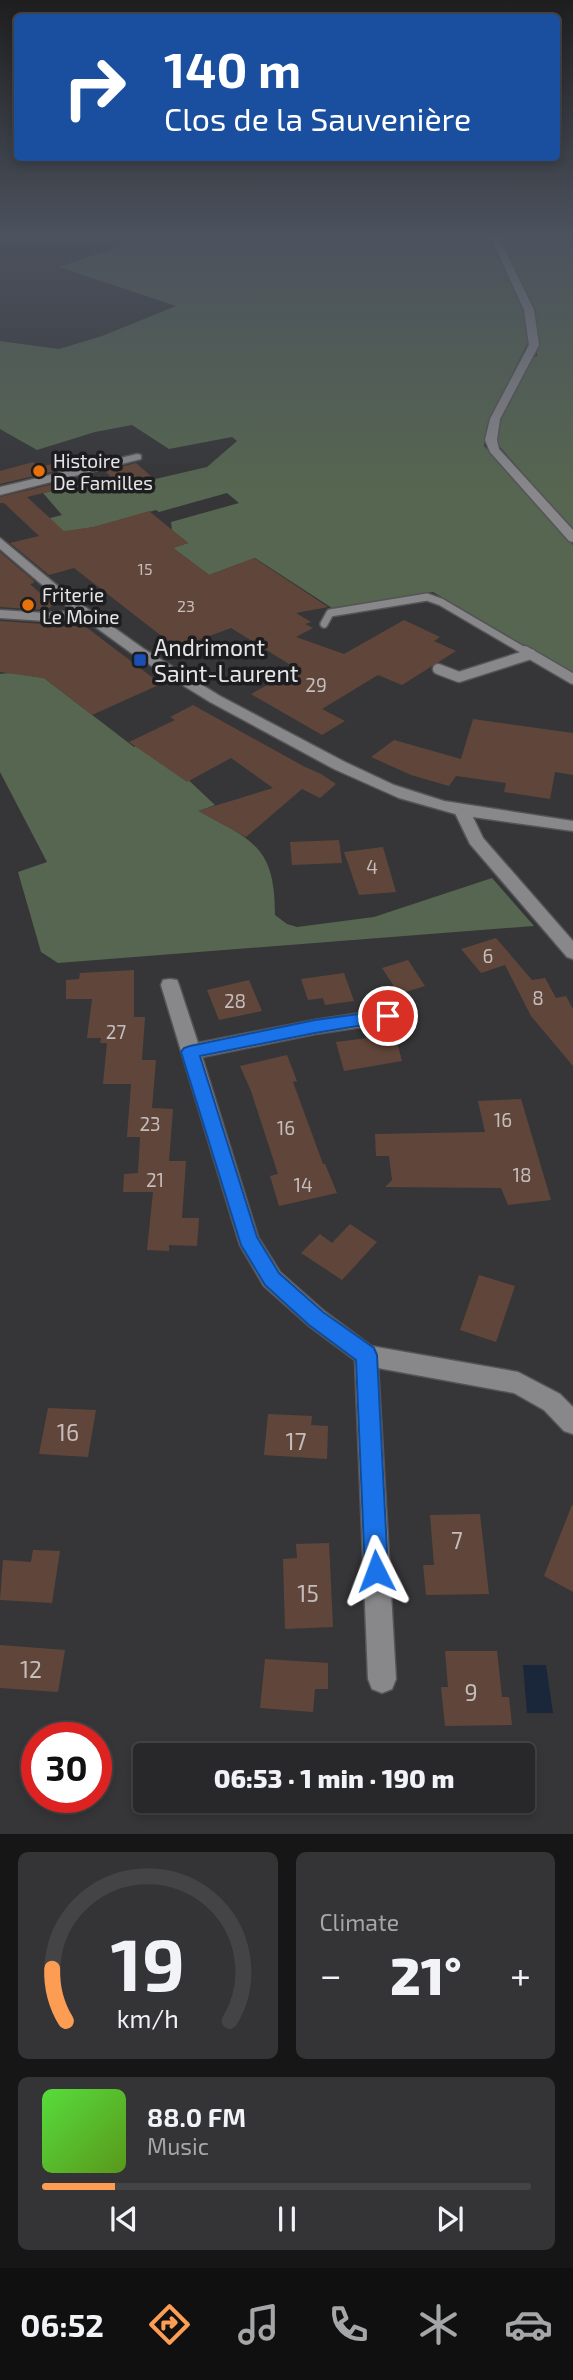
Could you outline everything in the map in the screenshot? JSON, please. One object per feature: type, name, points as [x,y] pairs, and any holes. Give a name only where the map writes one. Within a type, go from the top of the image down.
[{"type":"street","points":[[530,319],[534,345],[495,419],[491,440],[494,450],[573,538]]},
{"type":"street","points":[[0,491],[137,457]]},
{"type":"street","points":[[0,542],[86,614],[235,712],[369,781],[423,801],[462,811],[573,826]]},
{"type":"street","points":[[0,614],[46,617],[86,614]]},
{"type":"street","points":[[462,811],[477,840],[573,953]]},
{"type":"street","points":[[170,985],[248,1239],[272,1279],[316,1318],[366,1355],[518,1383],[552,1402],[573,1423]]},
{"type":"street","points":[[190,1052],[315,1027],[388,1016]]},
{"type":"street","points":[[366,1355],[382,1679]]},
{"type":"lane","points":[[324,624],[330,613],[427,597],[441,602],[573,679]]},
{"type":"lane","points":[[438,669],[459,677],[513,657],[531,654]]},
{"type":"green space","points":[[145,319],[527,319],[530,338],[487,425],[484,446],[529,492],[573,545],[573,674],[433,592],[332,608],[255,558],[209,575],[173,548],[188,543],[172,530],[171,522],[239,503],[227,493],[159,512],[156,510],[94,527],[47,535],[35,522],[62,515],[43,493],[84,484],[95,493],[207,467],[237,441],[232,437],[169,449],[132,425],[95,432],[37,450],[0,429],[0,341],[59,349]]},
{"type":"green space","points":[[573,319],[573,531],[494,440],[504,412],[532,358],[537,356],[535,320]]},
{"type":"green space","points":[[0,674],[44,678],[134,747],[147,741],[215,805],[199,811],[234,830],[257,848],[271,874],[275,915],[287,924],[297,927],[374,917],[492,878],[534,926],[58,963],[41,952],[18,872],[47,862],[0,772]]},
{"type":"water","points":[[523,1665],[546,1665],[553,1713],[527,1713]]},
{"type":"building","name":"Histoire De Familles","points":[[33,462],[39,467],[56,463],[63,469],[0,484],[0,471]]},
{"type":"building","points":[[136,463],[152,477],[119,485],[105,471]]},
{"type":"building","points":[[74,479],[80,484],[27,497],[64,531],[94,527],[149,511],[188,543],[173,548],[209,575],[254,558],[328,607],[296,613],[311,622],[305,624],[313,628],[296,637],[344,654],[404,620],[440,637],[434,641],[456,651],[402,685],[378,675],[322,709],[345,721],[322,735],[251,694],[297,669],[231,628],[177,648],[74,568],[49,575],[10,543],[39,536],[4,503],[0,503],[0,497]]},
{"type":"building","points":[[0,552],[33,580],[34,583],[30,584],[53,605],[46,610],[0,607]]},
{"type":"building","points":[[0,621],[86,627],[161,684],[92,715],[44,678],[0,672]]},
{"type":"building","points":[[193,705],[336,784],[320,798],[302,789],[246,837],[198,811],[273,788],[231,758],[187,782],[129,742],[175,720],[170,717]]},
{"type":"building","points":[[473,719],[573,733],[573,775],[555,772],[550,799],[504,792],[506,783],[456,776],[449,786],[411,775],[371,757],[394,740],[461,759]]},
{"type":"building","points":[[339,840],[342,863],[292,865],[290,842]]},
{"type":"building","points":[[383,847],[396,892],[359,895],[344,852]]},
{"type":"building","points":[[496,938],[532,980],[545,978],[556,998],[566,996],[573,1009],[573,1066],[531,1016],[505,965],[481,973],[461,949]]},
{"type":"building","points":[[408,960],[425,986],[399,994],[382,968]]},
{"type":"building","points":[[134,970],[134,1017],[145,1017],[142,1060],[156,1060],[152,1108],[173,1109],[169,1161],[186,1161],[182,1218],[199,1218],[197,1246],[169,1245],[169,1251],[147,1250],[153,1192],[123,1192],[124,1174],[138,1173],[140,1137],[127,1137],[131,1084],[103,1084],[107,1043],[100,1043],[101,1038],[87,1038],[92,999],[66,999],[66,980],[79,979],[80,973]]},
{"type":"building","points":[[344,973],[354,1001],[325,1005],[323,998],[308,1000],[301,979]]},
{"type":"building","points":[[249,980],[262,1011],[219,1020],[207,990]]},
{"type":"building","points":[[383,1036],[384,1040],[396,1038],[402,1061],[344,1071],[336,1042]]},
{"type":"building","points":[[287,1055],[297,1081],[293,1082],[323,1164],[337,1193],[279,1206],[270,1176],[278,1174],[240,1066]]},
{"type":"building","points":[[521,1099],[551,1200],[508,1205],[501,1188],[385,1187],[392,1180],[389,1156],[376,1156],[375,1134],[485,1132],[478,1101]]},
{"type":"building","points":[[350,1224],[377,1242],[342,1280],[301,1253],[320,1234],[332,1243]]},
{"type":"building","points":[[479,1275],[515,1286],[496,1342],[460,1330]]},
{"type":"building","points":[[48,1408],[96,1410],[88,1457],[39,1454]]},
{"type":"building","points":[[268,1414],[312,1416],[311,1425],[328,1426],[327,1459],[264,1455]]},
{"type":"building","points":[[573,1505],[573,1592],[544,1576]]},
{"type":"building","points":[[480,1514],[489,1594],[426,1595],[423,1565],[434,1565],[430,1515]]},
{"type":"building","points":[[329,1543],[333,1627],[285,1629],[283,1559],[297,1558],[296,1544]]},
{"type":"building","points":[[33,1550],[60,1551],[52,1603],[0,1600],[3,1560],[31,1562]]},
{"type":"building","points":[[0,1645],[65,1650],[58,1692],[0,1688]]},
{"type":"building","points":[[445,1651],[497,1651],[502,1697],[509,1697],[512,1725],[445,1726],[441,1687],[448,1687]]},
{"type":"building","points":[[265,1659],[328,1663],[328,1689],[315,1689],[313,1712],[260,1708]]},
{"type":"place","name":"Histoire De Familles","points":[[39,471]]},
{"type":"place","name":"Friterie Le Moine","points":[[28,605]]},
{"type":"place","name":"Andrimont Saint-Laurent","points":[[140,660]]},
{"type":"route","points":[[376,1571],[366,1355],[316,1318],[272,1279],[248,1239],[190,1052],[315,1027],[388,1016]]}]
